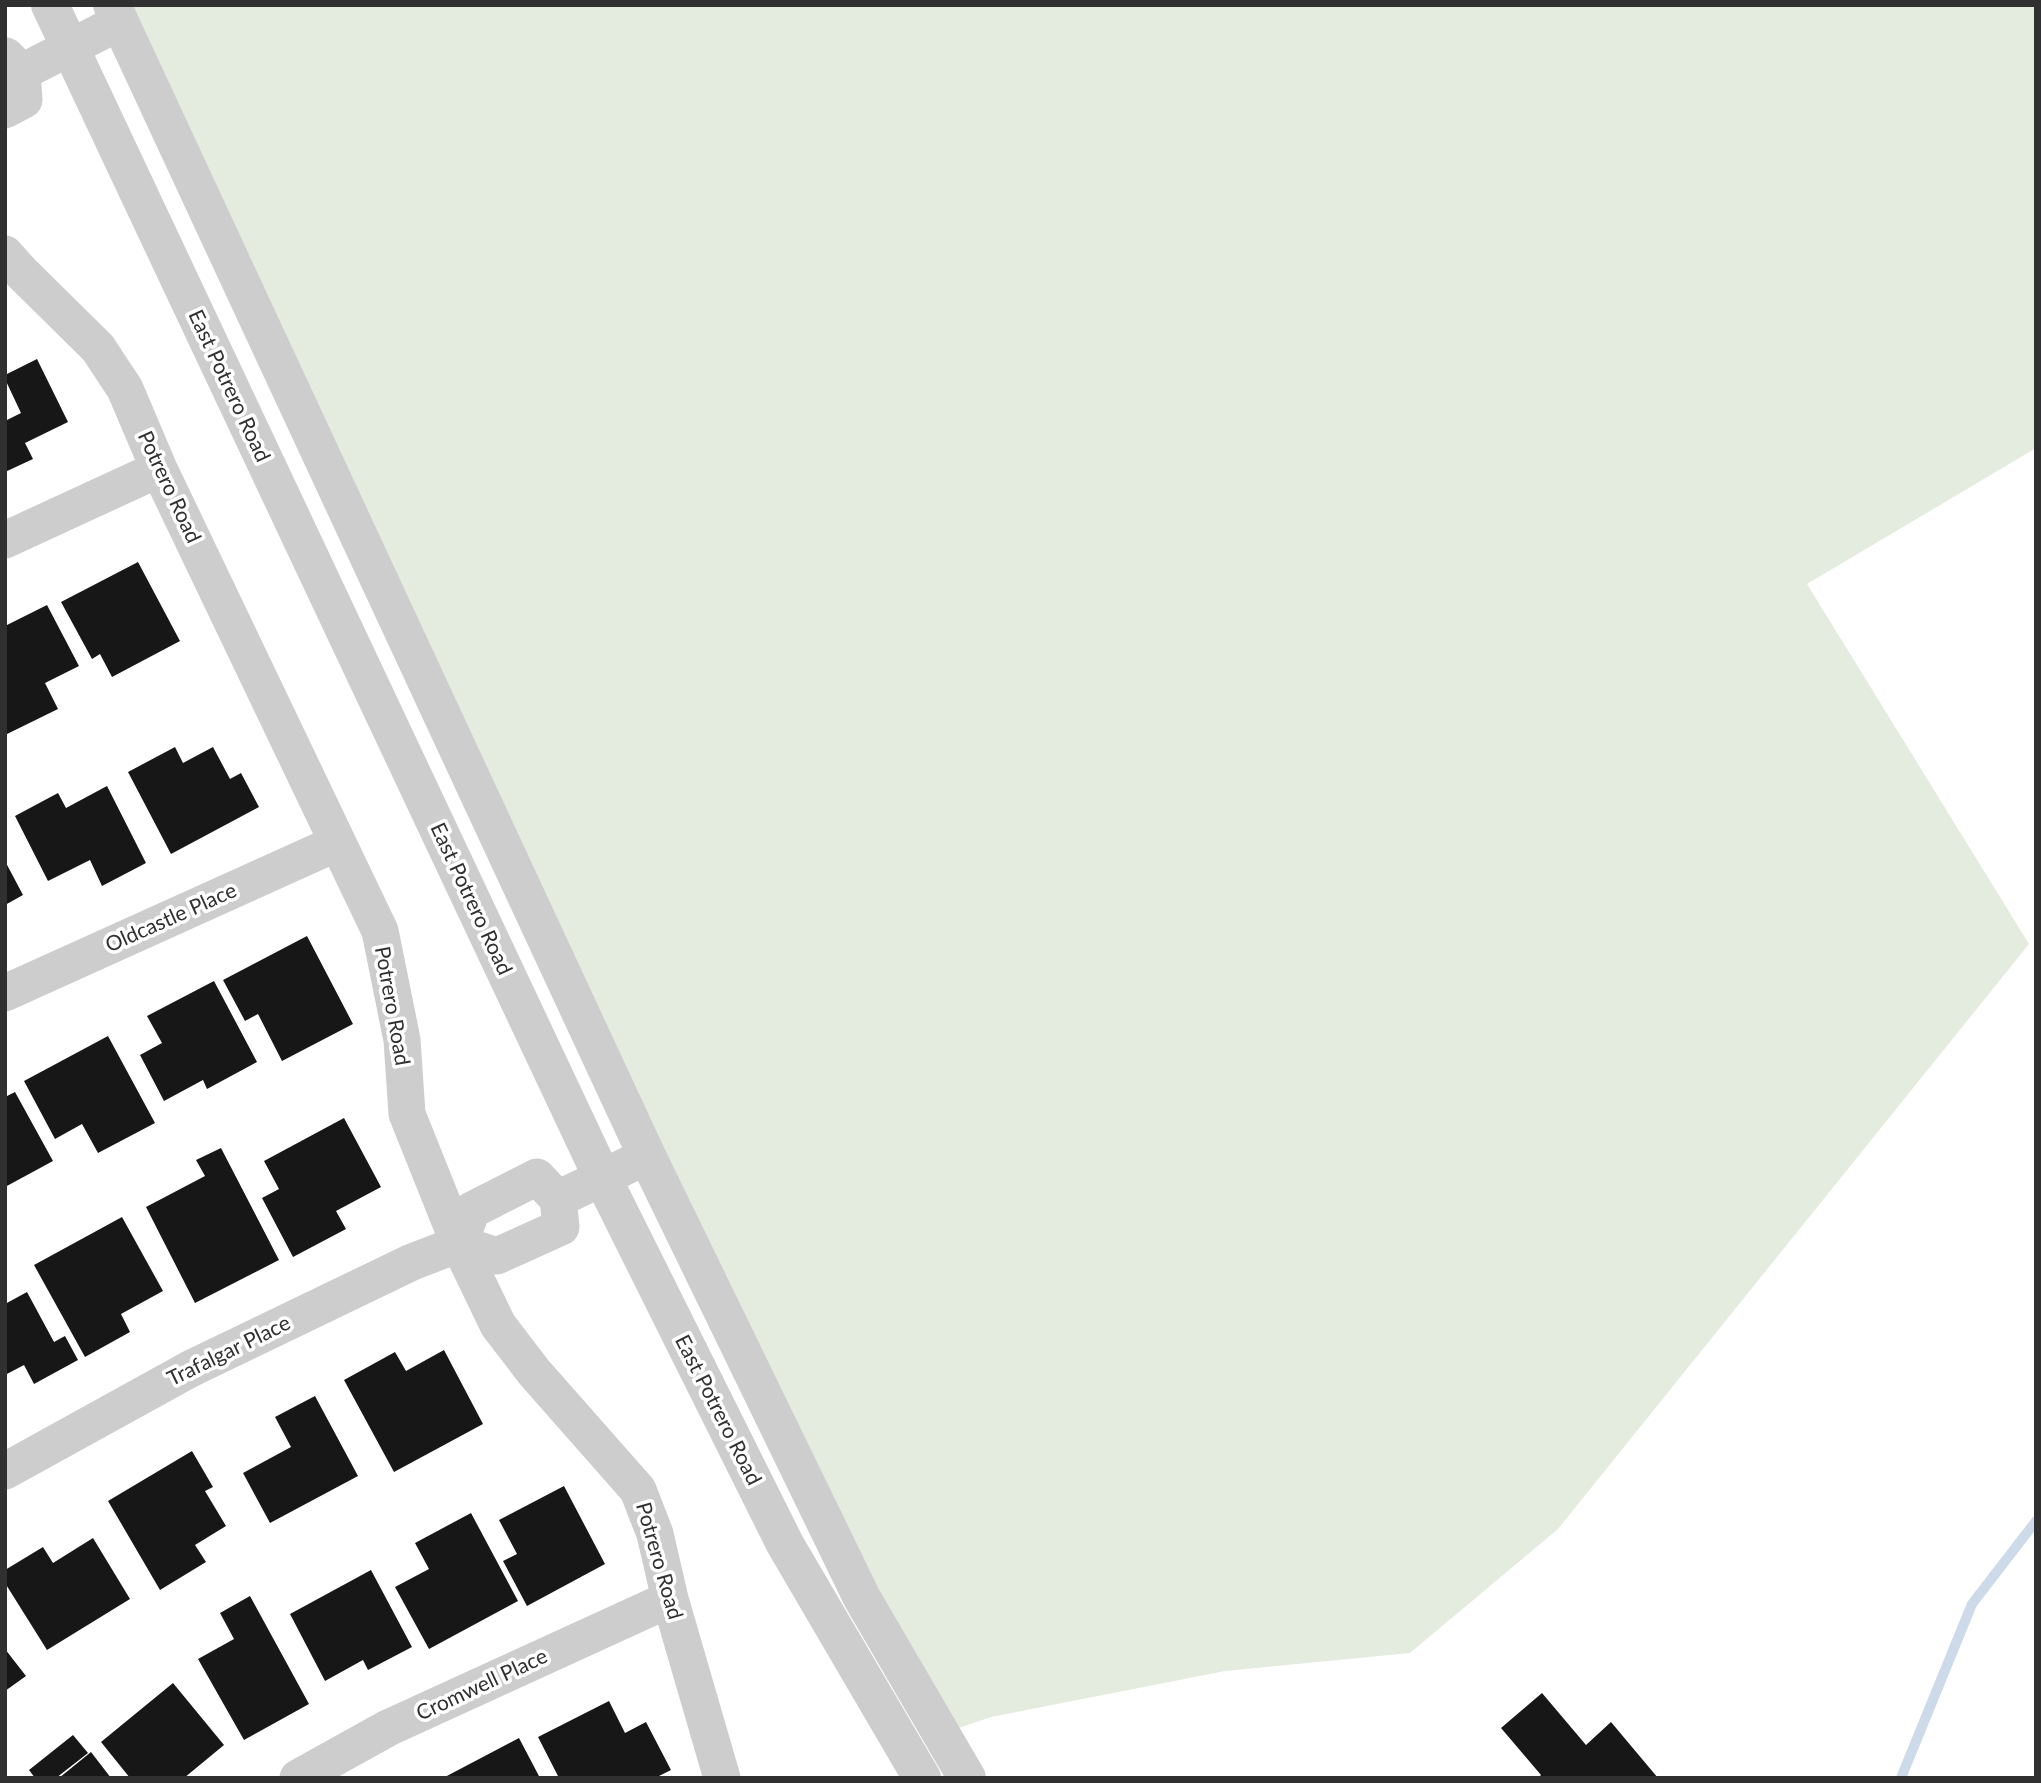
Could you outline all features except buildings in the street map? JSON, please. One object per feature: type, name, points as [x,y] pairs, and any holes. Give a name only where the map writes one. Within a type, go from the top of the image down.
[{"type":"street","name":"East Potrero Road","points":[[50,5],[602,1177],[785,1544],[922,1778]]},
{"type":"street","points":[[5,110],[24,100],[13,63],[70,47],[116,13],[647,1156],[862,1598],[967,1778]]},
{"type":"street","name":"Potrero Road","points":[[5,254],[98,348],[125,389],[159,469],[380,931],[402,1041],[407,1114],[459,1244],[498,1325],[534,1371],[638,1490],[655,1534],[670,1599],[722,1778]]},
{"type":"street","points":[[5,540],[159,469]]},
{"type":"street","name":"Oldcastle Place","points":[[5,993],[337,844]]},
{"type":"street","points":[[558,1199],[647,1156]]},
{"type":"street","points":[[537,1177],[558,1199],[561,1227],[540,1237],[497,1256],[459,1244],[472,1210],[537,1177]]},
{"type":"street","name":"Trafalgar Place","points":[[5,1471],[190,1369],[412,1262],[459,1244]]},
{"type":"street","name":"Cromwell Place","points":[[298,1778],[388,1728],[670,1599]]},
{"type":"shaded area","points":[[112,5],[2036,5],[2036,448],[1807,584],[2029,944],[1558,1529],[1410,1653],[1225,1671],[991,1717],[941,1734]]},
{"type":"waterway","points":[[1901,1778],[1972,1604],[2036,1521]]}]
